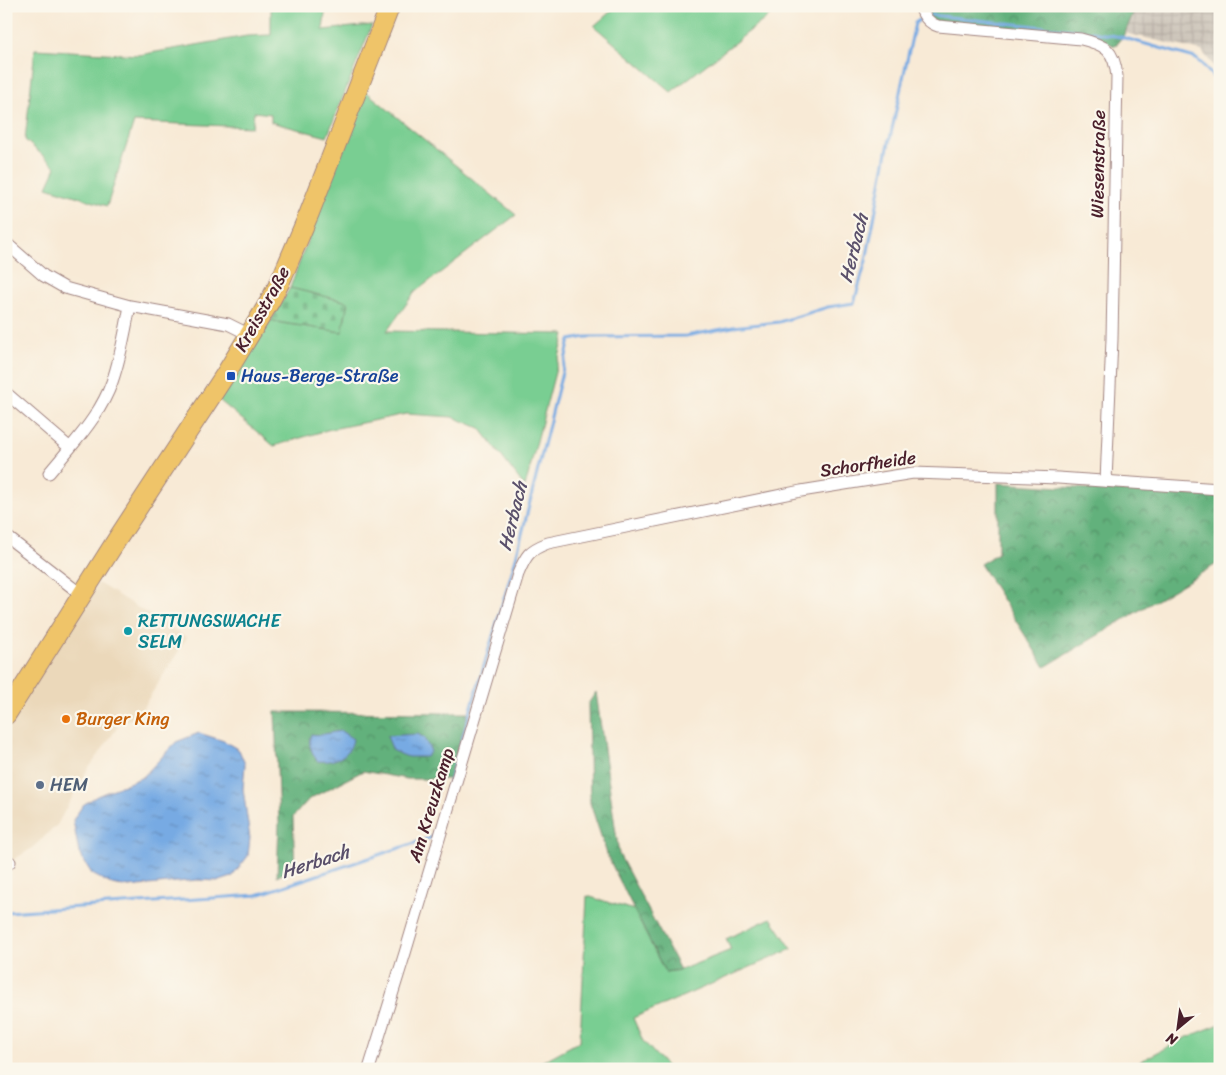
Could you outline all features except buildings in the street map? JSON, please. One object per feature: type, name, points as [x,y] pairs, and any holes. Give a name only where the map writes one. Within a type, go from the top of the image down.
[{"type":"main road","name":"Kreisstraße","points":[[6,715],[250,335],[280,282],[390,6]]},
{"type":"street","name":"Wiesenstraße","points":[[920,6],[926,20],[938,26],[1081,40],[1102,46],[1114,58],[1117,76],[1112,339],[1106,482]]},
{"type":"street","points":[[6,243],[55,283],[66,288],[130,306],[228,324],[250,335]]},
{"type":"street","points":[[49,472],[86,428],[101,406],[112,383],[124,340],[130,306]]},
{"type":"street","points":[[6,393],[70,448]]},
{"type":"street","name":"Schorfheide","points":[[529,552],[535,547],[548,543],[801,491],[914,473],[1058,478],[1220,489]]},
{"type":"street","points":[[6,536],[82,595]]},
{"type":"street","name":"Am Kreuzkamp","points":[[369,1069],[518,574],[529,552]]},
{"type":"street","points":[[6,862],[10,862],[6,866]]},
{"type":"shaded area","points":[[1136,6],[1220,6],[1220,74],[1202,51],[1125,33]]},
{"type":"shaded area","points":[[98,583],[187,638],[138,715],[120,724],[86,772],[57,825],[32,848],[10,862],[6,860],[6,731],[16,711]]},
{"type":"green space","points":[[271,6],[326,6],[323,30],[372,25],[327,137],[271,122],[271,114],[254,112],[252,127],[134,122],[107,206],[47,187],[56,167],[25,140],[35,49],[139,55],[247,36],[271,35]]},
{"type":"green space","points":[[617,6],[782,6],[671,92],[594,26]]},
{"type":"green space","points":[[923,6],[1136,6],[1125,33],[1115,46],[1093,36],[940,23],[931,19]]},
{"type":"green space","points":[[363,89],[516,215],[415,292],[387,331],[565,334],[525,487],[480,428],[453,417],[406,414],[327,430],[274,446],[219,400],[271,320],[342,332],[348,302],[290,288]]},
{"type":"green space","points":[[290,288],[348,302],[342,332],[271,320]]},
{"type":"green space","points":[[998,483],[1220,497],[1220,562],[1045,667],[980,564],[998,553]]},
{"type":"green space","points":[[596,692],[619,854],[680,970],[665,972],[608,857],[590,803],[588,704]]},
{"type":"green space","points":[[275,712],[468,713],[449,779],[407,779],[363,771],[309,799],[293,817],[295,870],[277,876],[279,823]]},
{"type":"green space","points":[[587,896],[634,910],[665,972],[680,970],[731,950],[726,939],[771,918],[792,949],[633,1018],[643,1041],[669,1069],[524,1069],[538,1064],[580,1041]]},
{"type":"green space","points":[[1220,1024],[1220,1069],[1120,1069],[1135,1064],[1185,1038]]},
{"type":"water","points":[[341,731],[353,739],[345,754],[335,760],[317,761],[310,745],[311,734]]},
{"type":"water","points":[[199,733],[224,741],[239,750],[245,764],[243,789],[250,838],[248,856],[232,877],[220,881],[197,880],[129,887],[111,884],[92,874],[79,853],[73,820],[83,805],[97,796],[143,777],[176,742]]},
{"type":"water","points":[[418,734],[424,738],[431,751],[426,757],[408,757],[393,751],[387,736]]},
{"type":"waterway","points":[[931,15],[1092,32],[1121,37],[1195,58],[1220,85]]},
{"type":"waterway","name":"Herbach","points":[[6,912],[257,895],[433,837],[516,558],[570,340],[586,337],[686,336],[733,327],[779,322],[828,307],[854,303],[866,261],[915,23],[922,18]]},
{"type":"place","name":"Haus-Berge-Straße","points":[[231,376]]},
{"type":"place","name":"RETTUNGSWACHE SELM","points":[[128,631]]},
{"type":"place","name":"Burger King","points":[[66,719]]},
{"type":"place","name":"HEM","points":[[40,785]]}]
